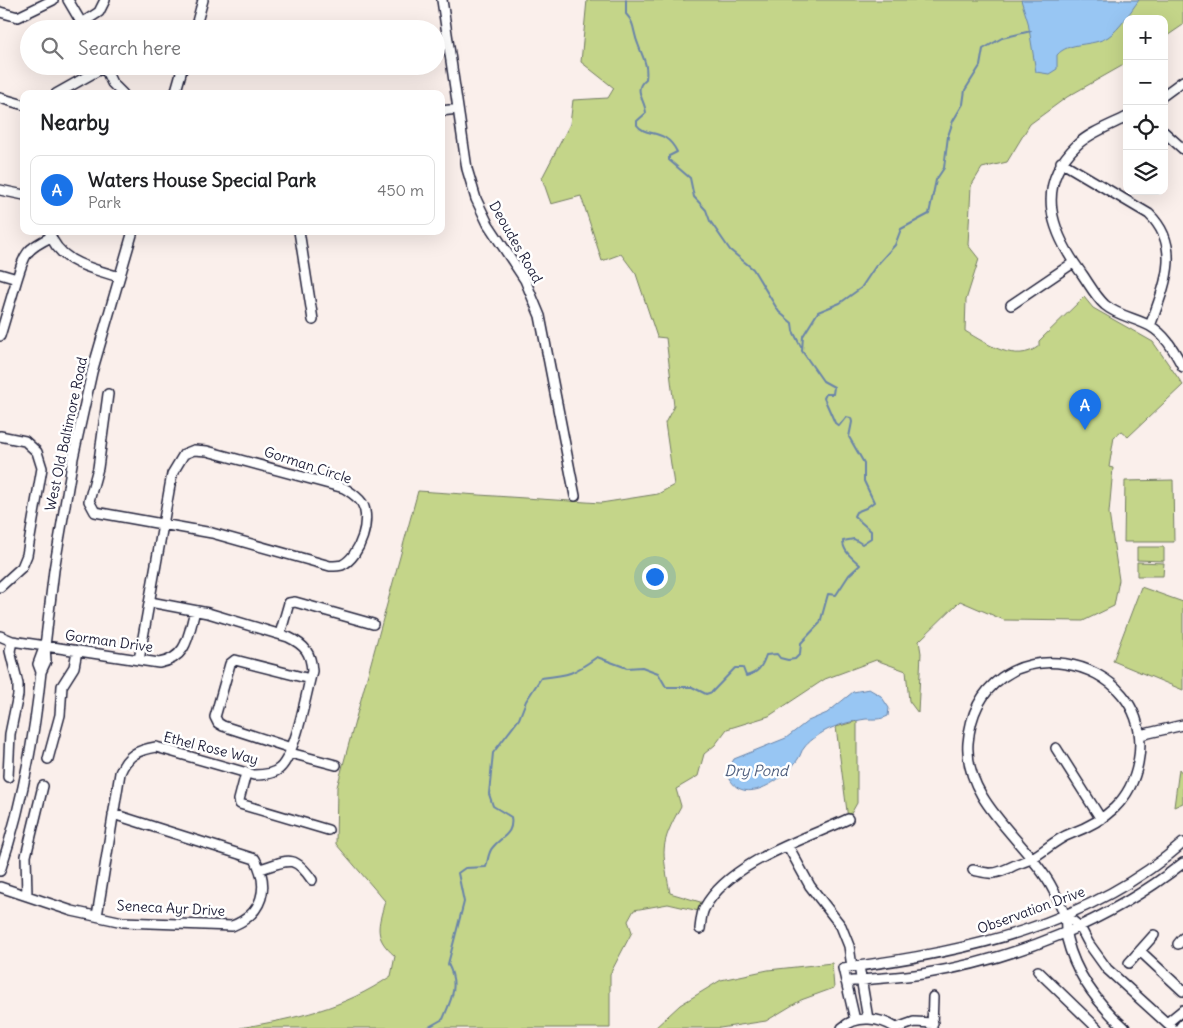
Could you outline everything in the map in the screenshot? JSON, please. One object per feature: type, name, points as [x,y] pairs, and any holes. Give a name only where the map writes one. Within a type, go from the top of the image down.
[{"type":"street","points":[[0,12],[18,17],[53,0]]},
{"type":"street","points":[[68,0],[80,20]]},
{"type":"street","points":[[90,20],[99,12],[104,0]]},
{"type":"street","points":[[197,20],[203,0]]},
{"type":"street","name":"Deoudes Road","points":[[442,0],[445,20]]},
{"type":"street","name":"Deoudes Road","points":[[445,20],[467,169],[476,199],[488,224],[525,280],[540,316],[575,496]]},
{"type":"street","points":[[63,90],[89,75]]},
{"type":"street","points":[[108,75],[119,90]]},
{"type":"street","points":[[176,90],[181,75]]},
{"type":"street","points":[[1168,92],[1183,81]]},
{"type":"street","points":[[0,98],[20,104]]},
{"type":"street","points":[[445,111],[458,109]]},
{"type":"street","points":[[1123,119],[1078,143],[1061,162],[1055,176],[1051,213],[1056,233],[1073,263],[1104,304],[1114,312],[1150,326],[1170,344],[1183,367]]},
{"type":"street","points":[[1168,136],[1183,149]]},
{"type":"street","points":[[1061,162],[1149,214],[1157,220],[1167,236],[1172,247],[1171,265],[1150,326]]},
{"type":"street","points":[[0,190],[20,193]]},
{"type":"street","points":[[0,336],[23,260],[31,247],[49,235]]},
{"type":"street","points":[[51,235],[66,257],[119,277]]},
{"type":"street","name":"West Old Baltimore Road","points":[[0,871],[19,805],[35,734],[41,672],[38,664],[45,646],[63,510],[73,458],[92,372],[132,235]]},
{"type":"street","points":[[300,235],[313,320]]},
{"type":"street","points":[[1011,305],[1073,263]]},
{"type":"street","points":[[0,274],[17,279]]},
{"type":"street","points":[[108,394],[98,468],[88,501],[91,507],[100,514],[163,525]]},
{"type":"street","points":[[0,436],[25,441],[37,452],[42,468],[27,555],[22,567],[0,587]]},
{"type":"street","name":"Gorman Circle","points":[[139,660],[172,474],[184,454],[194,450],[236,457],[344,488],[354,494],[363,504],[366,516],[357,550],[350,560],[341,565],[330,566],[212,533],[163,525]]},
{"type":"street","name":"Ethel Rose Way","points":[[97,916],[120,773],[124,762],[140,750],[156,747],[246,773],[266,774],[280,769],[291,750],[310,679],[312,660],[307,650],[300,643],[280,634],[195,610],[150,602]]},
{"type":"street","points":[[280,634],[289,603],[295,602],[373,624]]},
{"type":"street","name":"Gorman Drive","points":[[0,636],[12,641],[158,663],[170,661],[186,646],[195,610]]},
{"type":"street","points":[[8,777],[10,734],[18,695],[18,684],[10,651],[12,641]]},
{"type":"street","points":[[48,759],[60,715],[62,686],[74,667],[77,651]]},
{"type":"street","points":[[310,679],[235,660],[230,664],[215,717],[218,723],[223,726],[336,765]]},
{"type":"street","points":[[973,870],[994,874],[1032,858],[1064,836],[1101,819],[1128,794],[1136,776],[1140,734],[1131,709],[1117,689],[1100,676],[1078,666],[1044,662],[1026,666],[1001,677],[982,696],[970,723],[968,748],[972,773],[992,811],[1032,858],[1050,884],[1065,915],[1066,932],[1084,984],[1110,1015],[1125,1028]]},
{"type":"street","points":[[1140,734],[1183,724]]},
{"type":"street","points":[[1056,748],[1101,819]]},
{"type":"street","points":[[246,773],[239,800],[240,804],[328,830]]},
{"type":"street","points":[[27,896],[26,856],[44,786]]},
{"type":"street","points":[[113,814],[242,853],[255,859],[260,869],[289,861],[301,864],[312,880]]},
{"type":"street","points":[[700,929],[704,908],[720,885],[750,864],[848,820]]},
{"type":"street","name":"Observation Drive","points":[[851,967],[913,958],[992,941],[1065,915],[1102,899],[1138,877],[1183,843]]},
{"type":"street","points":[[788,846],[810,886],[841,926],[849,946],[851,967],[846,982],[855,1020]]},
{"type":"street","points":[[846,982],[920,974],[994,958],[1080,927],[1133,899],[1183,863]]},
{"type":"street","name":"Seneca Ayr Drive","points":[[0,887],[72,911],[123,922],[232,926],[246,920],[256,910],[264,884],[260,869]]},
{"type":"street","points":[[1065,915],[1080,927],[1107,970],[1170,1025],[1183,1010]]},
{"type":"street","points":[[1129,963],[1154,935]]},
{"type":"street","points":[[1140,951],[1183,991]]},
{"type":"street","points":[[851,967],[861,980],[868,1019]]},
{"type":"street","points":[[1038,971],[1097,1028]]},
{"type":"street","points":[[842,1028],[855,1020],[868,1019],[888,1023],[897,1028],[914,1022],[932,1025],[933,997]]},
{"type":"street","points":[[1180,1028],[1183,1024]]},
{"type":"green space","points":[[587,0],[1183,0],[1183,25],[1168,35],[1168,15],[1123,15],[1123,65],[1067,97],[1030,124],[1007,162],[982,168],[971,186],[968,245],[979,259],[966,300],[965,331],[992,346],[1011,353],[1030,351],[1039,346],[1039,341],[1084,297],[1093,308],[1153,342],[1183,385],[1128,437],[1121,431],[1114,437],[1109,467],[1113,468],[1109,513],[1119,580],[1114,606],[1083,621],[1004,620],[960,601],[919,641],[921,653],[918,713],[909,701],[906,671],[876,660],[825,679],[769,716],[727,729],[715,745],[704,754],[698,776],[676,789],[681,806],[669,830],[664,848],[670,893],[707,904],[703,912],[668,904],[634,910],[628,921],[632,932],[610,974],[610,1028],[240,1028],[318,1011],[355,997],[391,976],[395,956],[383,943],[379,931],[385,901],[336,844],[337,787],[418,491],[601,503],[658,494],[674,485],[665,423],[674,406],[666,338],[657,337],[636,274],[621,254],[602,261],[581,196],[551,204],[542,178],[570,124],[573,100],[608,98],[614,88],[581,62]]},
{"type":"green space","points":[[1173,480],[1174,542],[1124,542],[1125,481]]},
{"type":"green space","points":[[1137,547],[1164,547],[1164,561],[1137,560]]},
{"type":"green space","points":[[1137,562],[1164,563],[1163,576],[1137,576]]},
{"type":"green space","points":[[1141,587],[1183,602],[1183,690],[1113,661]]},
{"type":"green space","points":[[857,721],[857,803],[848,819],[836,727]]},
{"type":"green space","points":[[1179,769],[1183,774],[1183,803],[1174,807]]},
{"type":"green space","points":[[832,963],[834,988],[801,1000],[766,1021],[720,1028],[655,1028],[680,1005],[721,980],[768,970]]},
{"type":"water","points":[[1021,0],[1139,0],[1128,15],[1123,15],[1123,22],[1108,37],[1068,48],[1057,55],[1057,69],[1049,74],[1036,72],[1028,22]]},
{"type":"water","name":"Dry Pond","points":[[869,689],[881,696],[889,708],[888,716],[880,719],[850,722],[825,731],[808,743],[798,759],[783,775],[773,783],[762,788],[751,791],[741,789],[733,784],[727,772],[734,759],[786,738],[808,721],[827,713],[853,692]]},
{"type":"waterway","points":[[626,0],[626,14],[632,24],[646,69],[646,79],[640,87],[640,95],[646,113],[637,121],[637,125],[645,131],[667,139],[672,144],[677,152],[669,156],[669,160],[690,178],[694,197],[706,210],[710,221],[730,250],[753,269],[779,312],[792,323],[793,331],[801,347]]},
{"type":"waterway","points":[[427,1028],[443,1019],[453,991],[453,978],[448,964],[464,902],[458,873],[465,868],[486,867],[491,849],[507,834],[511,827],[511,817],[493,806],[489,794],[493,753],[519,719],[526,701],[541,678],[571,673],[597,657],[627,668],[642,667],[658,673],[666,687],[692,687],[706,694],[712,692],[735,668],[743,668],[746,676],[757,671],[766,655],[777,654],[780,658],[795,659],[800,654],[801,643],[820,623],[828,594],[836,595],[849,575],[860,565],[847,552],[843,541],[854,539],[862,544],[871,538],[871,531],[854,516],[856,512],[874,502],[864,481],[864,463],[849,437],[851,418],[846,417],[839,426],[835,423],[824,398],[826,394],[833,394],[834,387],[823,381],[802,351],[803,336],[818,312],[840,303],[861,288],[875,267],[895,245],[901,229],[929,214],[936,180],[944,168],[948,136],[953,121],[963,104],[965,90],[980,66],[983,49],[1002,38],[1031,31]]},
{"type":"place","name":"Waters House Special Park","points":[[1085,430]]}]
